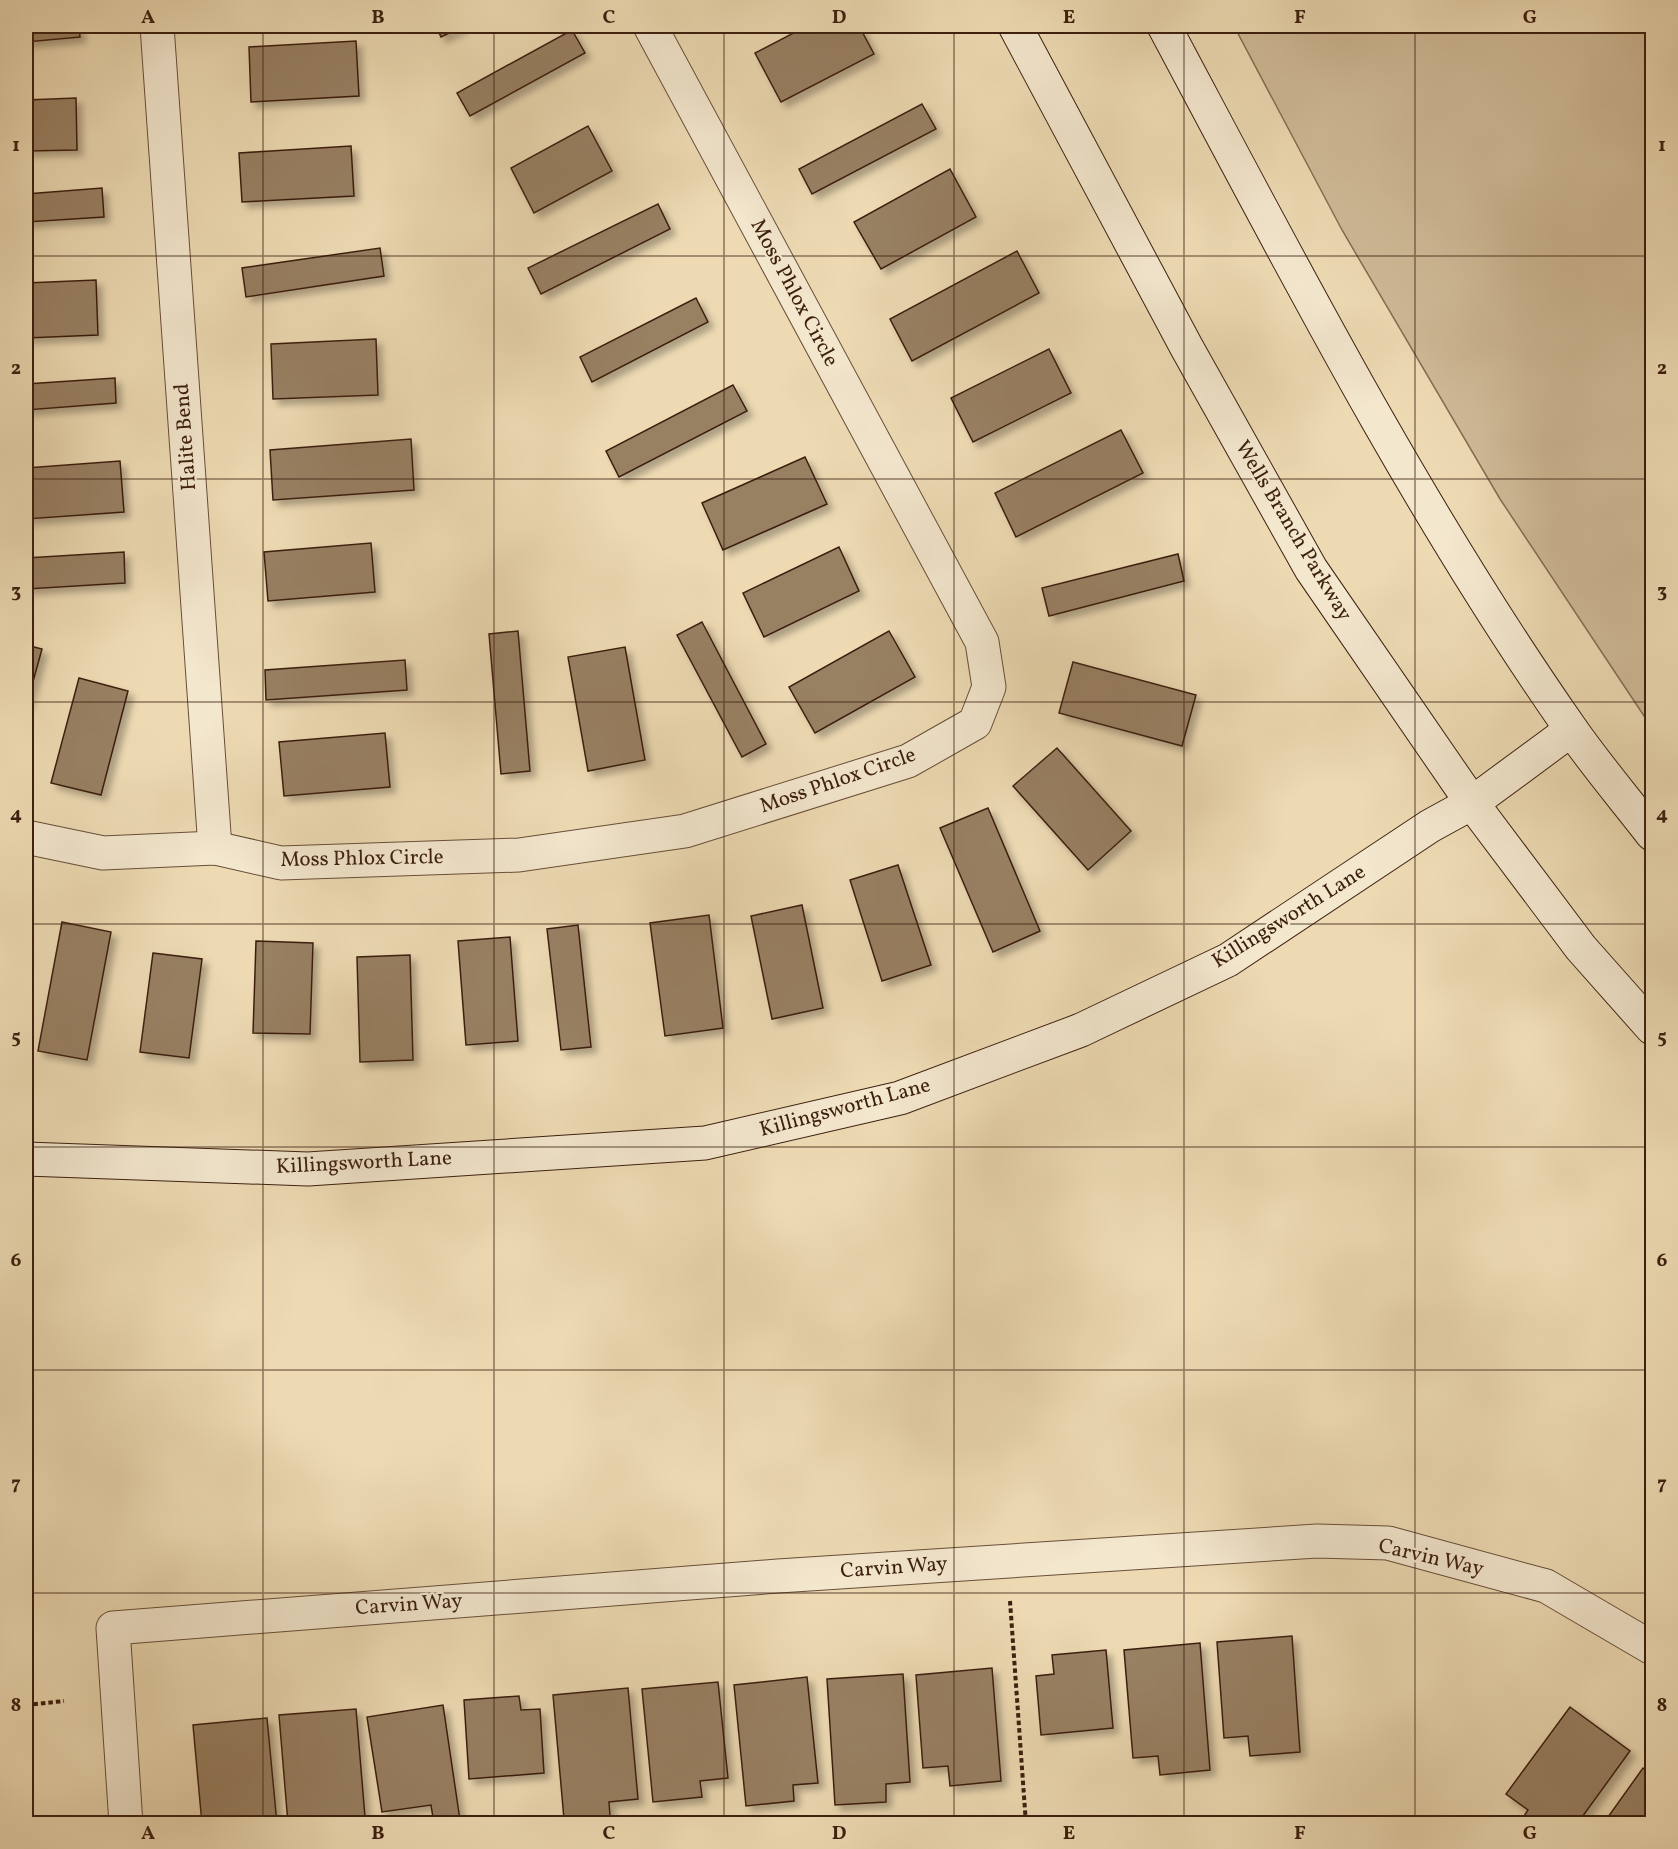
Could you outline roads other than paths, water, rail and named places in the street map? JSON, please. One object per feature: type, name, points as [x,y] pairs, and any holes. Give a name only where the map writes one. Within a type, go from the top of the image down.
[{"type":"street","name":"Halite Bend","points":[[157,26],[215,848]]},
{"type":"street","name":"Moss Phlox Circle","points":[[26,837],[103,853],[215,848],[281,863],[519,855],[685,831],[908,761],[975,723],[989,687],[982,642],[650,26]]},
{"type":"street","name":"Wells Branch Parkway","points":[[1015,26],[1187,348],[1311,569],[1472,803],[1581,948],[1653,1028]]},
{"type":"street","points":[[1164,26],[1302,285],[1423,501],[1571,730],[1653,834]]},
{"type":"street","name":"Killingsworth Lane","points":[[26,1159],[308,1169],[705,1143],[900,1098],[1081,1030],[1228,960],[1430,826],[1472,803],[1571,730]]},
{"type":"street","name":"Carvin Way","points":[[126,1824],[113,1628],[778,1576],[1317,1541],[1388,1543],[1546,1586],[1653,1648]]}]
